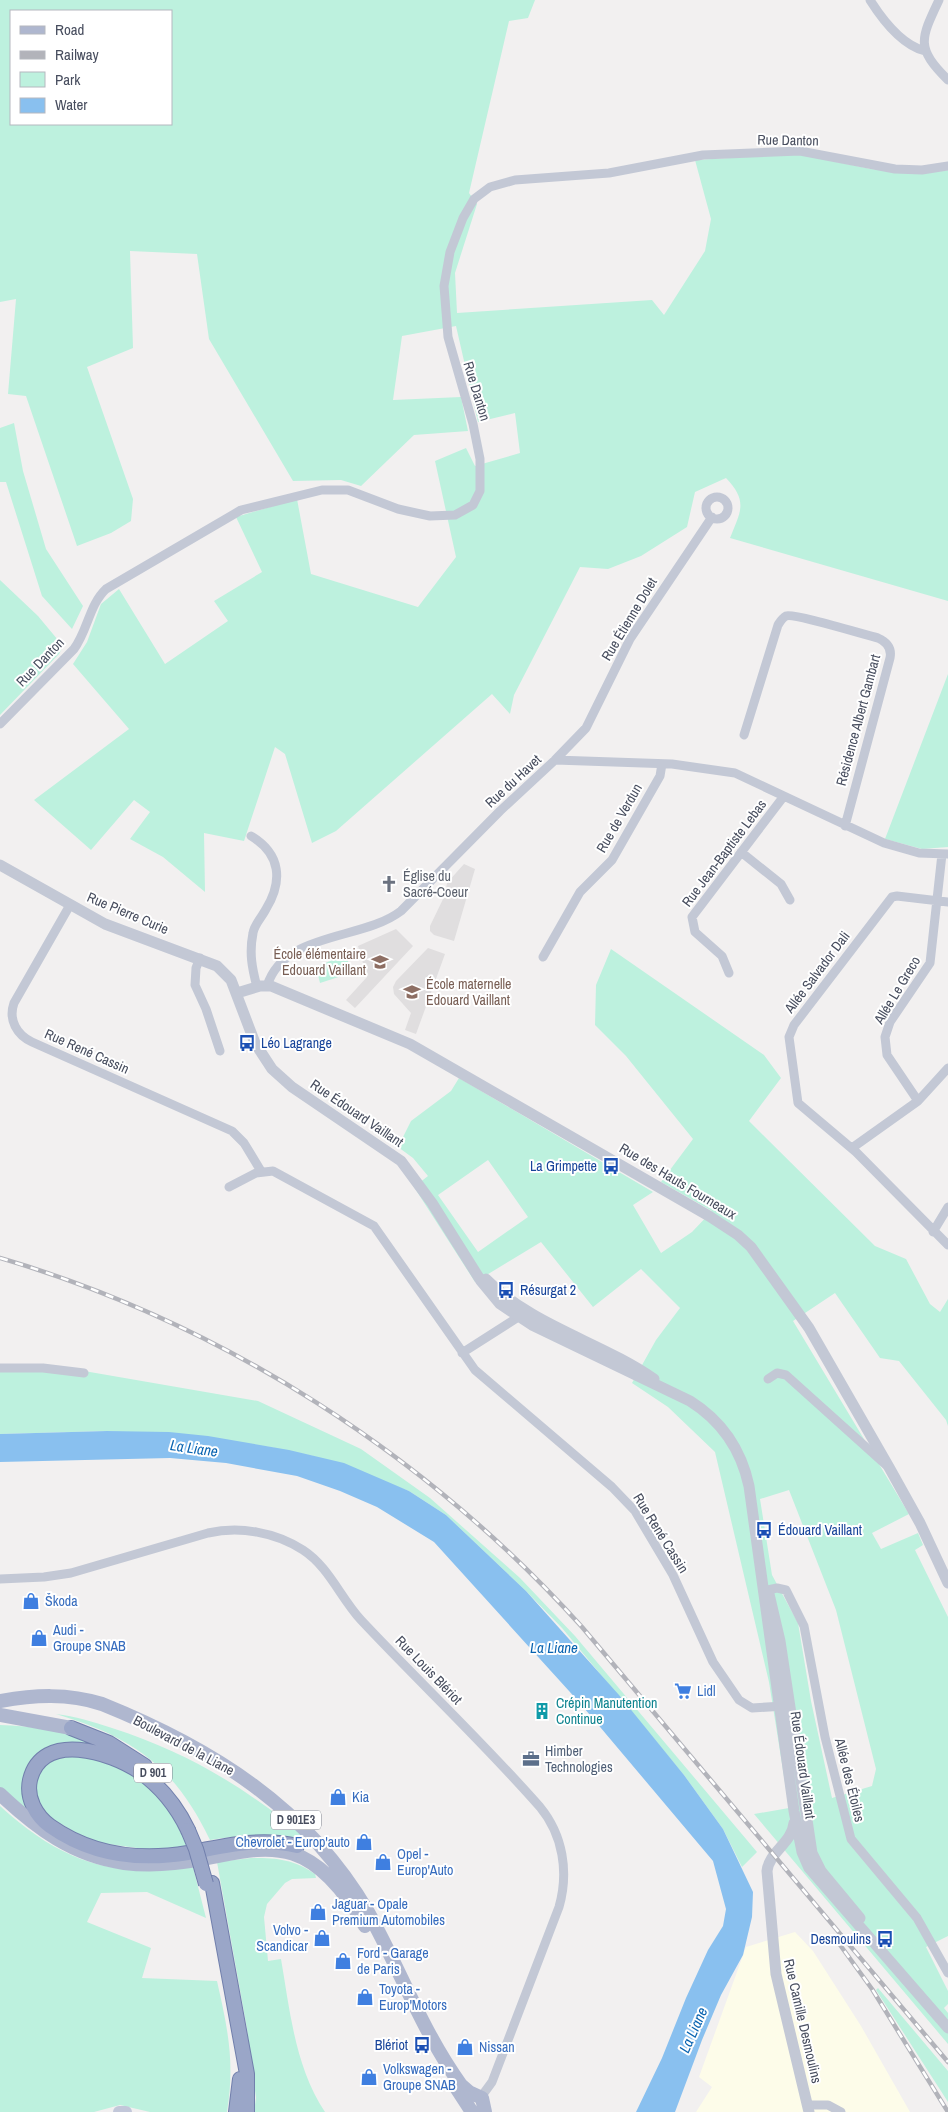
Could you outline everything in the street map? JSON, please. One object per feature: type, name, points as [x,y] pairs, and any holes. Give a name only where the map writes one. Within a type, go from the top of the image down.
[{"type":"highway","name":"D 901","points":[[72,1728],[115,1746],[148,1768],[175,1796],[205,1855],[248,2082],[247,2112]]},
{"type":"highway","name":"D 901E3","points":[[191,1829],[150,1780],[130,1766],[105,1755],[77,1749],[58,1751],[44,1758],[31,1777],[29,1788],[31,1798],[40,1818],[64,1835],[103,1851],[130,1856],[152,1856],[246,1843],[274,1842],[297,1846]]},
{"type":"highway","name":"D 901","points":[[236,2112],[241,2070],[241,2046]]},
{"type":"main road","name":"Boulevard de la Liane","points":[[0,1700],[38,1696],[89,1700],[130,1717],[218,1761],[247,1779],[294,1818],[320,1844],[352,1887],[374,1922],[425,2024],[458,2081],[476,2105]]},
{"type":"main road","name":"D 901","points":[[0,1715],[72,1728]]},
{"type":"main road","name":"D 901","points":[[0,1720],[41,1722]]},
{"type":"main road","name":"D 901E3","points":[[0,1794],[26,1818],[54,1838],[83,1852],[110,1860],[137,1864],[165,1863],[239,1851],[268,1850],[294,1853],[315,1863],[338,1885],[358,1915],[431,2053],[476,2105]]},
{"type":"main road","name":"D 901E3","points":[[297,1846],[320,1857],[352,1887]]},
{"type":"main road","points":[[119,2112],[126,2112]]},
{"type":"street","points":[[870,0],[881,16],[904,39],[914,48],[925,51]]},
{"type":"street","points":[[939,0],[926,31],[925,51],[930,62],[948,80]]},
{"type":"street","name":"Rue Danton","points":[[0,724],[74,649],[93,607],[106,589],[241,510],[332,488],[348,490],[398,509],[430,516],[455,515],[473,505],[481,487],[480,459],[471,417],[448,338],[444,286],[450,252],[463,218],[474,199],[486,190],[510,181],[602,174],[703,155],[805,151],[895,169],[922,170],[948,166]]},
{"type":"street","name":"Rue Étienne Dolet","points":[[555,760],[586,728],[630,639],[712,517]]},
{"type":"street","name":"Résidence Albert Gambart","points":[[744,735],[778,625],[784,618],[788,616],[878,638],[887,644],[890,649],[890,658],[845,826]]},
{"type":"street","name":"Rue du Havet","points":[[262,986],[279,963],[293,952],[383,921],[404,909],[500,811],[555,760],[662,764],[735,773],[884,844],[914,852],[945,854]]},
{"type":"street","name":"Rue de Verdun","points":[[543,957],[580,892],[612,860],[660,776],[662,764]]},
{"type":"street","name":"Rue Jean-Baptiste Lebas","points":[[730,973],[722,956],[695,932],[692,917],[784,796]]},
{"type":"street","points":[[237,993],[262,986],[250,958],[253,931],[276,891],[278,876],[268,849],[251,836]]},
{"type":"street","points":[[741,852],[782,884],[790,900]]},
{"type":"street","name":"Allée Le Greco","points":[[918,1101],[887,1055],[885,1037],[888,1025],[929,966],[943,901],[945,854]]},
{"type":"street","name":"Rue Pierre Curie","points":[[0,865],[111,926],[200,958],[222,969],[231,980],[237,993]]},
{"type":"street","name":"Allée Salvador Dali","points":[[943,901],[892,897],[790,1031],[798,1103],[852,1148],[933,1232],[948,1245]]},
{"type":"street","name":"Rue René Cassin","points":[[70,904],[14,1003],[12,1016],[18,1032],[32,1042],[232,1131],[244,1143],[261,1171],[277,1172],[371,1223],[478,1374],[612,1486],[635,1511],[673,1575],[716,1666],[742,1703],[752,1708],[784,1706]]},
{"type":"street","points":[[200,958],[196,968],[195,985],[207,1012],[220,1051]]},
{"type":"street","name":"Rue des Hauts Fourneaux","points":[[262,986],[333,1010],[410,1044],[738,1235],[755,1252],[808,1328],[890,1468],[920,1523],[948,1582]]},
{"type":"street","name":"Rue Édouard Vaillant","points":[[237,993],[255,1043],[275,1072],[292,1087],[401,1161],[420,1186],[493,1296],[523,1314],[629,1362],[712,1418],[737,1450],[749,1486],[784,1706],[806,1823],[810,1862]]},
{"type":"street","points":[[852,1148],[918,1101],[948,1068]]},
{"type":"street","points":[[229,1187],[261,1171]]},
{"type":"street","points":[[933,1232],[948,1207]]},
{"type":"street","points":[[462,1353],[523,1314]]},
{"type":"street","points":[[0,1368],[43,1368],[84,1373]]},
{"type":"street","points":[[768,1379],[777,1373],[786,1375],[890,1468]]},
{"type":"street","name":"Rue Louis Blériot","points":[[0,1579],[38,1578],[71,1573],[208,1533],[230,1530],[257,1532],[279,1538],[301,1549],[319,1563],[360,1619],[540,1807],[552,1825],[558,1840],[564,1879],[559,1907],[492,2082],[476,2105]]},
{"type":"street","name":"Allée des Étoiles","points":[[765,1590],[781,1588],[786,1590],[803,1621],[825,1737],[851,1839],[917,1918],[948,1973]]},
{"type":"street","name":"Rue Édouard Vaillant","points":[[784,1706],[794,1811],[792,1845],[810,1862],[840,1904],[946,2021]]},
{"type":"street","name":"Rue Camille Desmoulins","points":[[806,1823],[792,1845],[770,1861],[768,1876],[773,1953],[777,1982],[808,2108]]},
{"type":"street","points":[[792,1845],[796,1853],[810,1862]]},
{"type":"street","points":[[808,2108],[828,2105],[841,2112]]},
{"type":"shaded area","name":"École maternelle Edouard Vaillant","points":[[464,864],[475,869],[454,941],[434,935],[430,931],[430,926],[445,895],[447,883]]},
{"type":"shaded area","name":"École élémentaire Edouard Vaillant","points":[[396,929],[413,946],[355,1008],[346,1000],[367,977],[358,946]]},
{"type":"shaded area","name":"École maternelle Edouard Vaillant","points":[[428,948],[445,954],[416,1034],[405,1030],[411,1013],[394,994],[393,987],[396,981]]},
{"type":"shaded area","points":[[795,1932],[813,1951],[861,2026],[910,2112],[696,2112],[712,2087],[699,2077],[746,1947]]},
{"type":"green space","points":[[0,0],[535,0],[528,18],[509,21],[469,193],[477,204],[455,273],[457,313],[652,300],[664,315],[705,251],[711,219],[695,160],[798,154],[871,169],[920,174],[948,170],[948,601],[730,538],[739,513],[740,500],[733,486],[726,478],[695,492],[687,527],[641,556],[608,569],[580,567],[514,695],[510,714],[492,694],[336,831],[312,843],[285,754],[275,747],[244,841],[204,833],[205,892],[163,857],[130,839],[150,812],[134,800],[91,850],[34,800],[129,729],[73,664],[87,642],[101,604],[119,589],[165,664],[228,621],[214,601],[262,572],[236,517],[297,499],[311,574],[418,607],[456,557],[435,461],[466,448],[475,466],[520,453],[515,413],[478,422],[456,326],[402,336],[393,400],[461,397],[468,431],[414,435],[361,486],[341,480],[293,481],[209,339],[197,254],[130,251],[133,348],[87,367],[133,499],[131,521],[111,533],[77,546],[26,396],[8,394],[16,299],[0,302]]},
{"type":"green space","points":[[14,423],[23,471],[46,549],[83,606],[72,629],[42,596],[6,482],[0,482],[0,428]]},
{"type":"green space","points":[[0,580],[38,616],[63,646],[59,654],[0,715]]},
{"type":"green space","points":[[948,674],[948,847],[922,849],[885,839]]},
{"type":"green space","points":[[611,949],[764,1055],[781,1078],[749,1121],[875,1246],[906,1259],[930,1304],[940,1312],[948,1299],[948,1426],[946,1420],[899,1361],[880,1358],[835,1293],[793,1321],[909,1514],[872,1533],[881,1549],[918,1533],[923,1545],[915,1550],[948,1617],[948,1936],[926,1947],[948,1991],[948,2004],[944,2008],[948,2013],[948,2044],[754,1814],[789,1808],[769,1682],[715,1452],[668,1407],[632,1383],[656,1340],[680,1308],[641,1269],[593,1307],[541,1242],[475,1282],[414,1187],[428,1176],[413,1158],[398,1147],[411,1121],[451,1091],[459,1078],[653,1192],[633,1205],[661,1253],[692,1232],[712,1211],[661,1182],[693,1139],[626,1056],[595,1025],[596,985]],"holes":[[[488,1160],[528,1217],[478,1252],[438,1195]],[[789,1490],[836,1610],[876,1769],[872,1786],[832,1798],[811,1701],[798,1623],[772,1575],[760,1499]]]},
{"type":"green space","points":[[344,955],[347,957],[351,973],[320,983],[316,967]]},
{"type":"green space","points":[[0,1366],[61,1367],[258,1401],[361,1449],[430,1498],[520,1578],[575,1636],[757,1852],[742,1867],[723,1829],[684,1775],[562,1628],[446,1515],[409,1491],[313,1456],[270,1447],[107,1431],[0,1434]]},
{"type":"green space","points":[[56,1714],[112,1728],[167,1749],[192,1761],[217,1774],[264,1805],[311,1841],[286,1837],[260,1836],[210,1840],[182,1793],[149,1758],[108,1733]]},
{"type":"green space","points":[[0,1725],[38,1728],[67,1733],[92,1741],[109,1750],[148,1785],[170,1809],[188,1847],[152,1850],[100,1843],[81,1836],[46,1815],[30,1814],[0,1788]]},
{"type":"green space","points":[[0,1806],[45,1841],[66,1853],[89,1862],[137,1870],[193,1867],[206,1918],[147,1892],[101,1893],[87,1922],[151,1948],[142,1978],[217,1981],[229,2046],[230,2077],[227,2112],[150,2112],[120,2105],[94,2112],[0,2112]]},
{"type":"green space","points":[[269,1858],[292,1862],[315,1874],[316,1878],[292,1879],[285,1883],[267,1904],[264,1917],[268,1961],[281,1959],[300,2058],[315,2095],[325,2112],[254,2112],[256,2098],[247,2029],[217,1862]]},
{"type":"green space","points":[[878,1988],[948,2071],[948,2102],[876,1990]]},
{"type":"water","name":"La Liane","points":[[107,1431],[169,1432],[208,1436],[289,1450],[344,1463],[409,1491],[446,1515],[526,1591],[619,1695],[684,1775],[723,1829],[753,1892],[752,1917],[743,1955],[721,1995],[675,2112],[636,2112],[662,2058],[708,1950],[723,1926],[726,1909],[713,1861],[579,1702],[434,1542],[377,1507],[340,1491],[297,1476],[226,1463],[170,1458],[0,1462],[0,1434]]},
{"type":"railway","points":[[0,1258],[82,1285],[163,1319],[241,1358],[316,1402],[388,1452],[457,1506],[522,1564],[582,1627],[948,2062]]},
{"type":"railway","points":[[835,1938],[872,1989],[948,2112]]},
{"type":"place","name":"Église du Sacré-Coeur","points":[[389,884]]},
{"type":"place","name":"École élémentaire Edouard Vaillant","points":[[380,962]]},
{"type":"place","name":"École maternelle Edouard Vaillant","points":[[412,992]]},
{"type":"place","name":"Léo Lagrange","points":[[247,1043]]},
{"type":"place","name":"La Grimpette","points":[[611,1166]]},
{"type":"place","name":"Résurgat 2","points":[[506,1290]]},
{"type":"place","name":"Édouard Vaillant","points":[[764,1530]]},
{"type":"place","name":"Škoda","points":[[31,1601]]},
{"type":"place","name":"Audi - Groupe SNAB","points":[[39,1638]]},
{"type":"place","name":"Lidl","points":[[683,1691]]},
{"type":"place","name":"Crépin Manutention Continue","points":[[542,1711]]},
{"type":"place","name":"Himber Technologies","points":[[531,1759]]},
{"type":"place","name":"Kia","points":[[338,1797]]},
{"type":"place","name":"Chevrolet - Europ'auto","points":[[364,1842]]},
{"type":"place","name":"Opel - Europ'Auto","points":[[383,1862]]},
{"type":"place","name":"Jaguar - Opale Premium Automobiles","points":[[318,1912]]},
{"type":"place","name":"Volvo - Scandicar","points":[[322,1938]]},
{"type":"place","name":"Desmoulins","points":[[885,1939]]},
{"type":"place","name":"Ford - Garage de Paris","points":[[343,1961]]},
{"type":"place","name":"Toyota - Europ'Motors","points":[[365,1997]]},
{"type":"place","name":"Blériot","points":[[422,2045]]},
{"type":"place","name":"Nissan","points":[[465,2047]]},
{"type":"place","name":"Volkswagen - Groupe SNAB","points":[[369,2077]]}]
